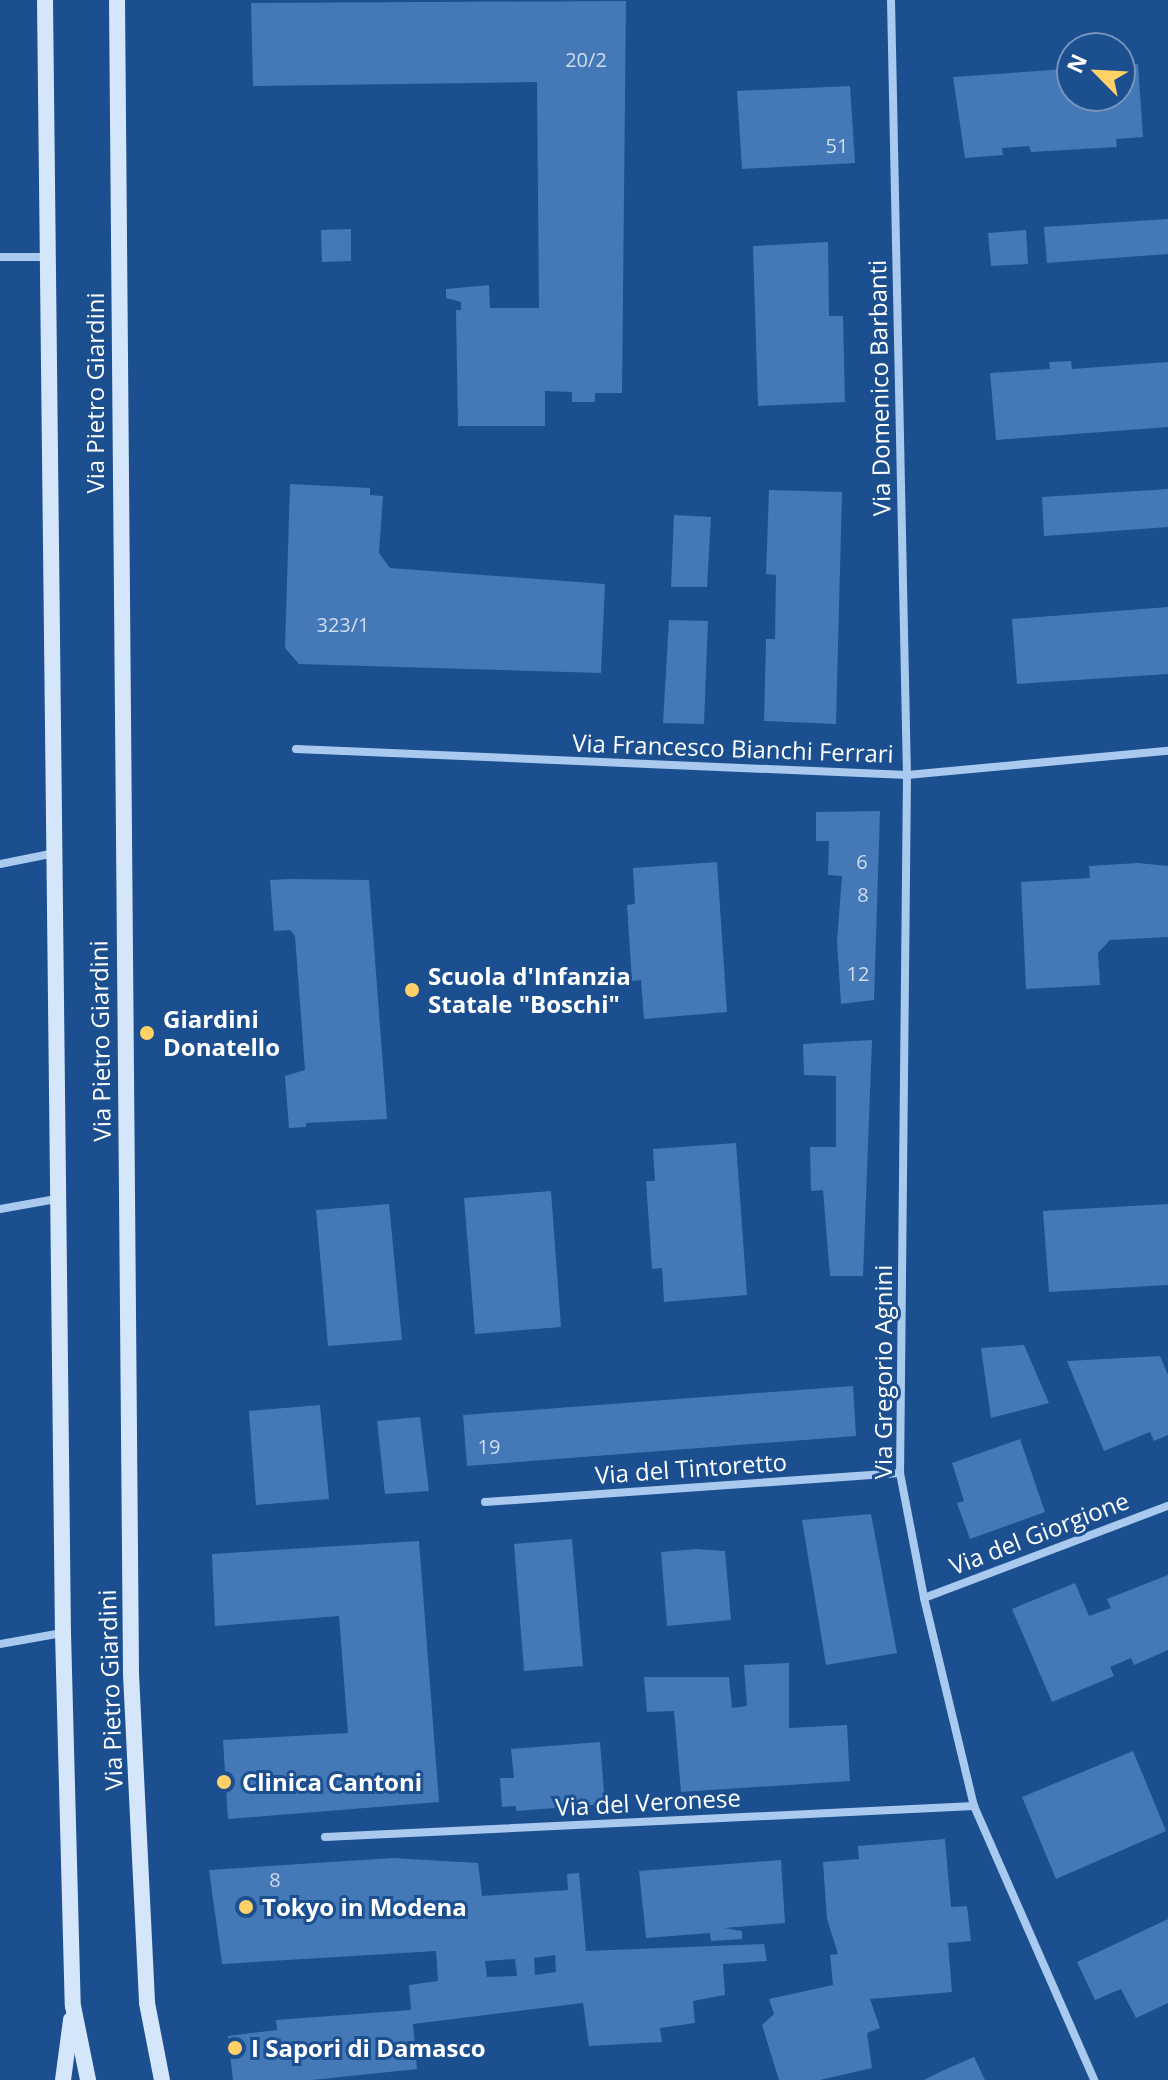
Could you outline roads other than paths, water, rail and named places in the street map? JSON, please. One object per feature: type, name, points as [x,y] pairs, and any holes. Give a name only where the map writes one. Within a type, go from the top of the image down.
[{"type":"street","name":"Via Pietro Giardini","points":[[45,0],[51,257],[50,854],[63,1633],[73,2006],[63,2080]]},
{"type":"street","name":"Via Pietro Giardini","points":[[117,0],[131,1674],[147,2003],[162,2080]]},
{"type":"street","name":"Via Domenico Barbanti","points":[[891,0],[907,775]]},
{"type":"street","points":[[0,257],[51,257]]},
{"type":"street","name":"Via Francesco Bianchi Ferrari","points":[[296,749],[907,775],[1168,751]]},
{"type":"street","name":"Via Gregorio Agnini","points":[[907,775],[900,1473],[924,1598],[974,1806],[1094,2080]]},
{"type":"street","points":[[0,864],[50,854]]},
{"type":"street","points":[[0,1209],[56,1199]]},
{"type":"street","name":"Via del Tintoretto","points":[[485,1502],[900,1473]]},
{"type":"street","name":"Via del Giorgione","points":[[924,1598],[1168,1506]]},
{"type":"street","points":[[0,1644],[63,1633]]},
{"type":"street","name":"Via del Veronese","points":[[325,1837],[974,1806]]},
{"type":"street","name":"Via Pietro Giardini","points":[[73,2006],[88,2080]]},
{"type":"place","name":"Scuola d'Infanzia Statale \"Boschi\"","points":[[412,990]]},
{"type":"place","name":"Giardini Donatello","points":[[147,1033]]},
{"type":"place","name":"Clinica Cantoni","points":[[224,1782]]},
{"type":"place","name":"Tokyo in Modena","points":[[246,1907]]},
{"type":"place","name":"I Sapori di Damasco","points":[[235,2048]]}]
